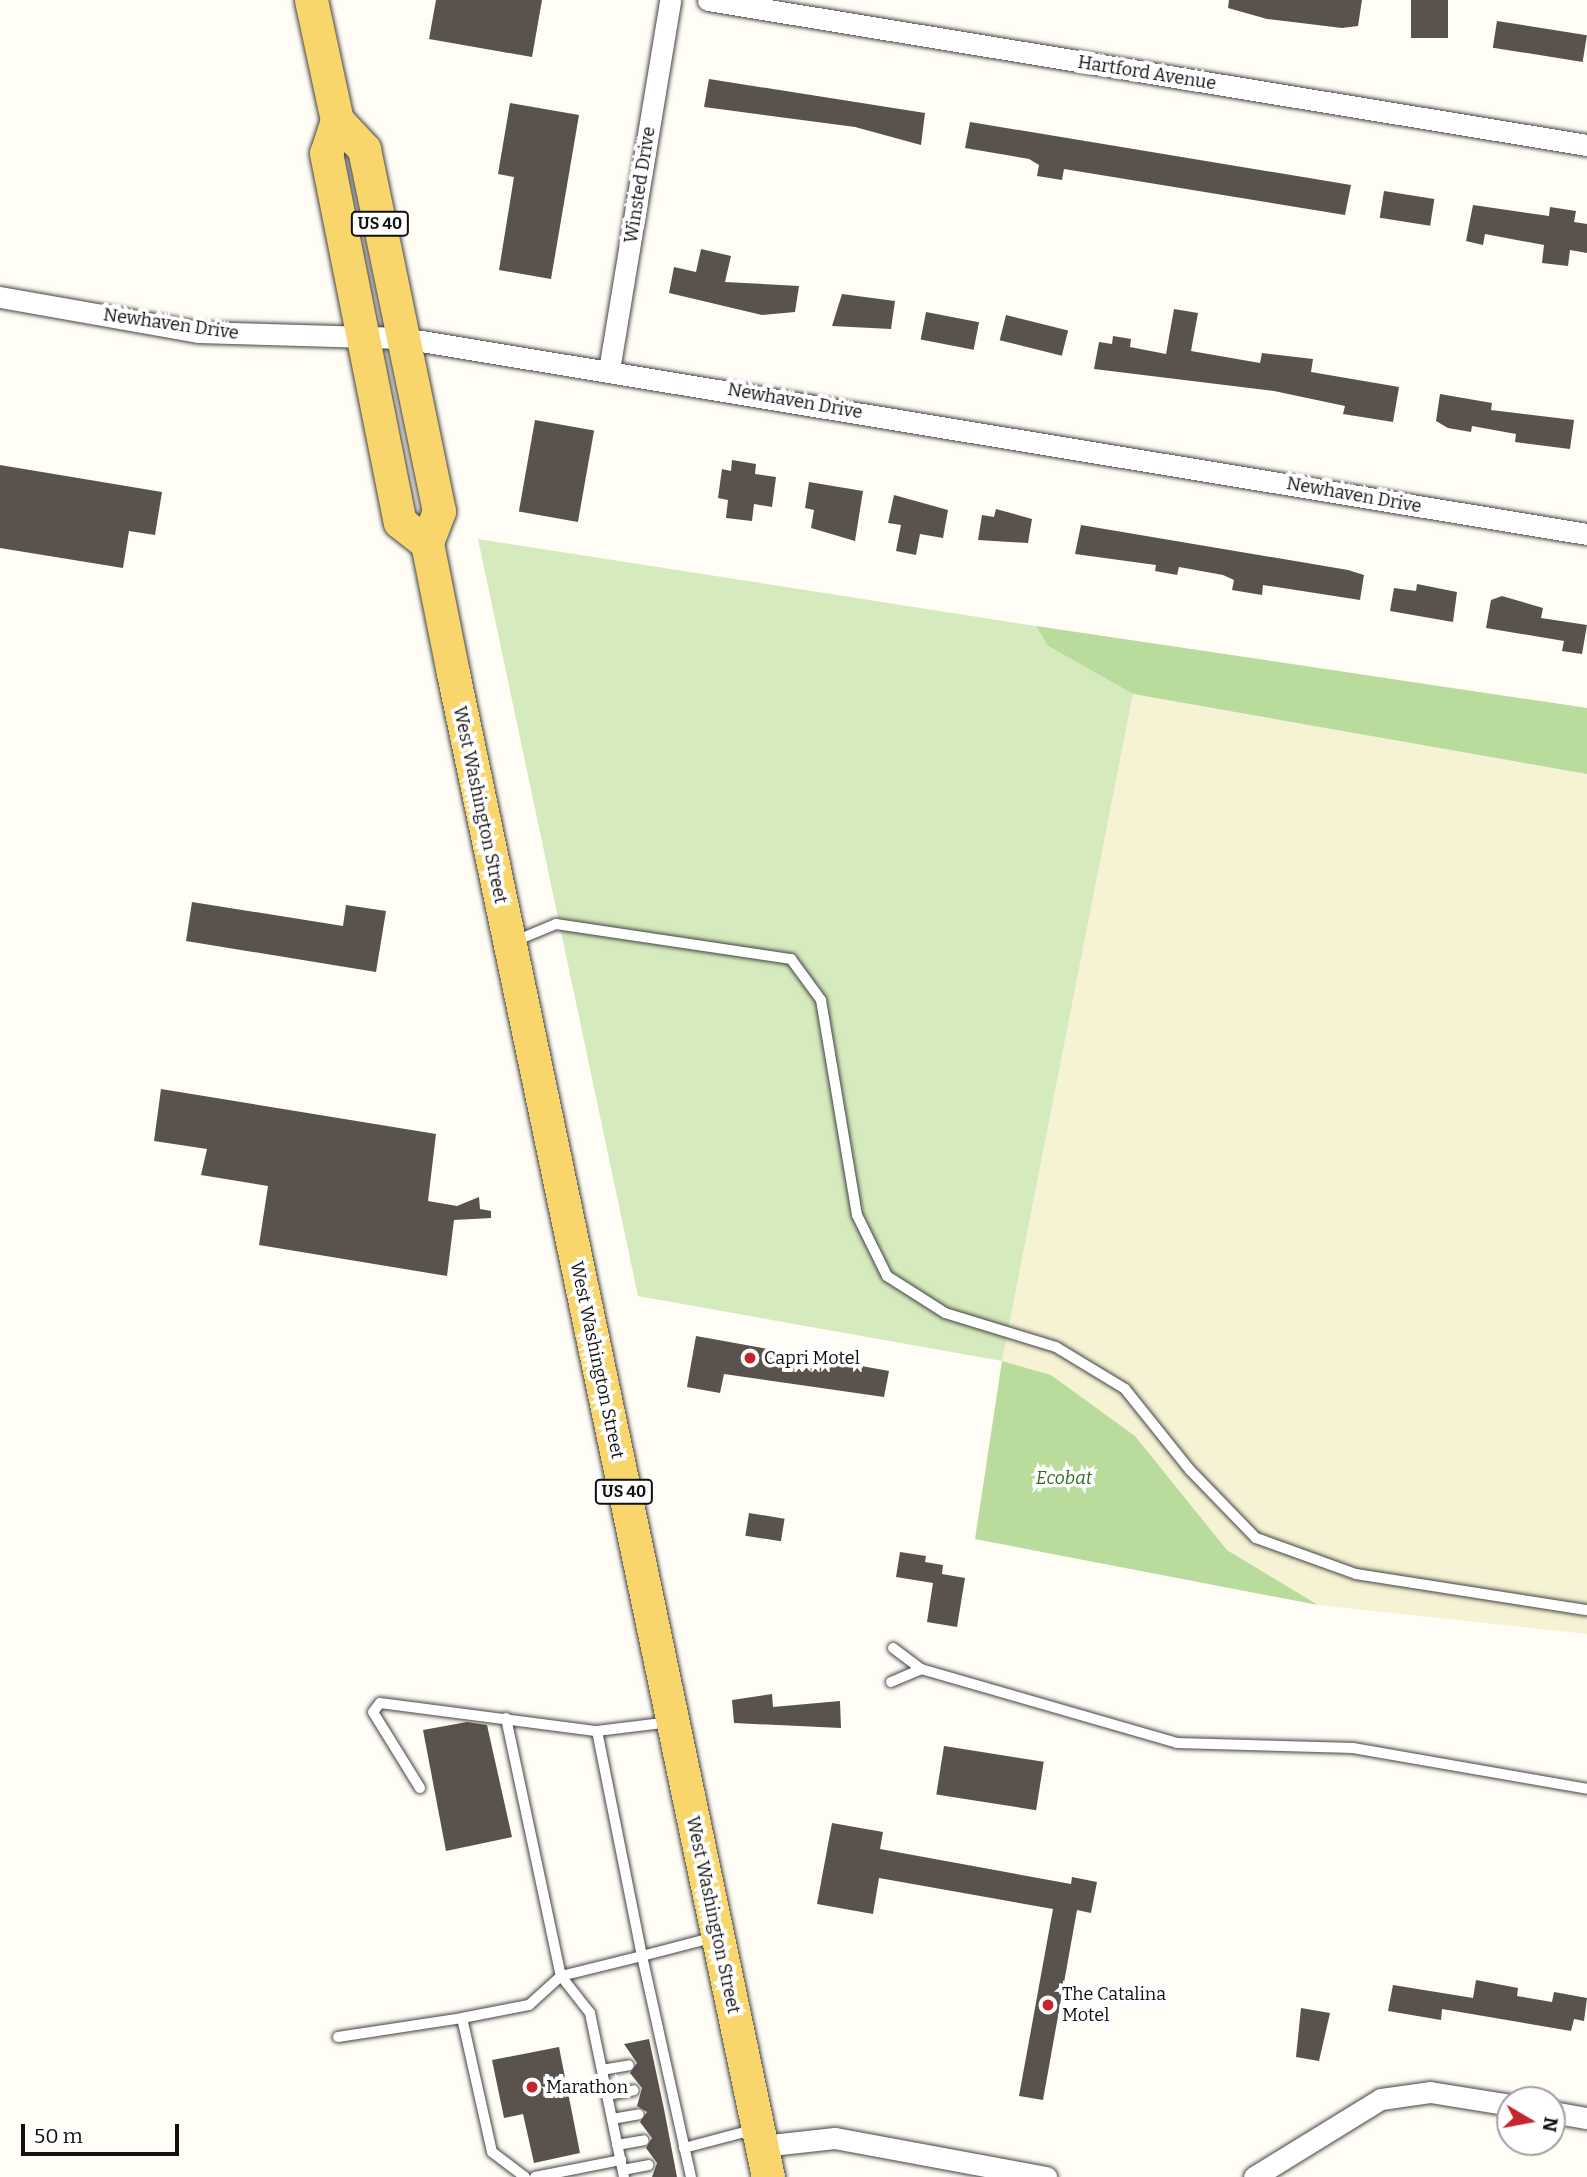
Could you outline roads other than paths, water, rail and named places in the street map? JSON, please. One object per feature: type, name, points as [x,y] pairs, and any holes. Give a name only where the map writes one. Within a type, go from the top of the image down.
[{"type":"main road","points":[[312,0],[337,120]]},
{"type":"main road","name":"US 40","points":[[337,120],[364,149],[439,511],[427,543],[400,522],[326,153],[337,120]]},
{"type":"main road","name":"West Washington Street","points":[[427,543],[762,2151]]},
{"type":"street","name":"Winsted Drive","points":[[609,370],[670,0]]},
{"type":"street","name":"Hartford Avenue","points":[[708,0],[1587,145]]},
{"type":"street","name":"Newhaven Drive","points":[[0,297],[198,332],[362,334],[403,338],[1587,534]]},
{"type":"street","points":[[1254,2177],[1381,2099],[1430,2092],[1496,2103]]},
{"type":"street","points":[[1566,2114],[1587,2118]]},
{"type":"street","points":[[762,2151],[835,2138],[1046,2177]]},
{"type":"lane","points":[[509,943],[556,923],[790,959],[821,1000],[857,1215],[887,1276],[945,1313],[1056,1347],[1125,1389],[1190,1470],[1256,1538],[1356,1573],[1587,1609]]},
{"type":"lane","points":[[893,1648],[921,1669],[1177,1743],[1353,1748],[1587,1789]]},
{"type":"lane","points":[[891,1682],[921,1669]]},
{"type":"lane","points":[[420,1788],[373,1712],[380,1703],[597,1731],[672,1722]]},
{"type":"lane","points":[[506,1718],[561,1976],[590,2013],[623,2169]]},
{"type":"lane","points":[[597,1731],[669,2108],[675,2134],[685,2152],[691,2177]]},
{"type":"lane","points":[[338,2037],[529,2005],[561,1976],[718,1937]]},
{"type":"lane","points":[[462,2018],[492,2152],[525,2177]]},
{"type":"lane","points":[[602,2070],[629,2065]]},
{"type":"lane","points":[[607,2095],[634,2090]]},
{"type":"lane","points":[[612,2119],[639,2114]]},
{"type":"lane","points":[[617,2145],[644,2140]]},
{"type":"lane","points":[[674,2159],[685,2152],[762,2151]]},
{"type":"lane","points":[[535,2177],[649,2165]]},
{"type":"place","name":"Capri Motel","points":[[750,1358]]},
{"type":"place","name":"The Catalina Motel","points":[[1048,2005]]},
{"type":"place","name":"Marathon","points":[[532,2087]]},
{"type":"park label","name":"Ecobat","points":[[1064,1478]]}]
